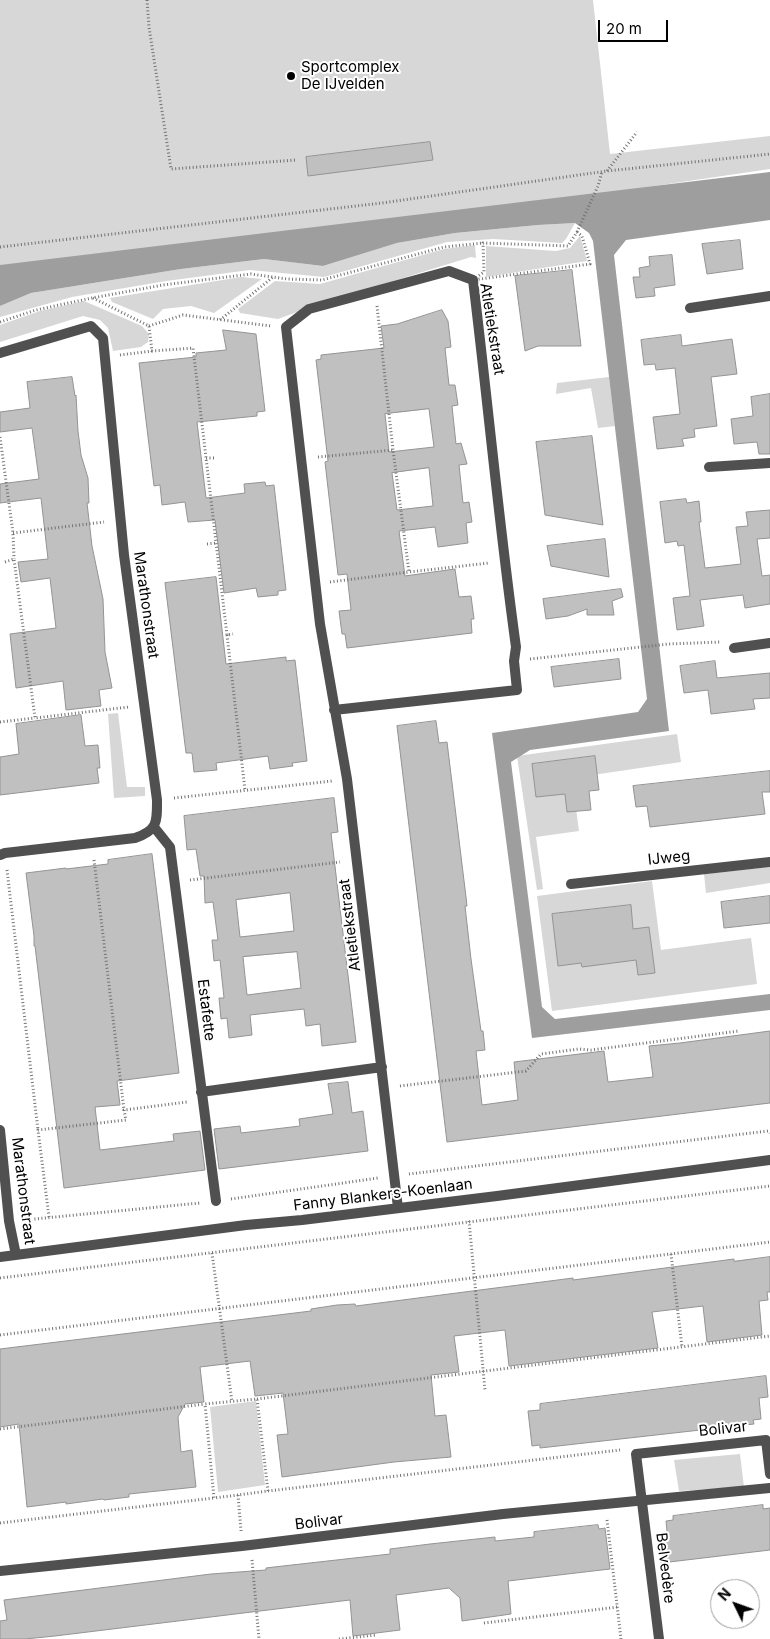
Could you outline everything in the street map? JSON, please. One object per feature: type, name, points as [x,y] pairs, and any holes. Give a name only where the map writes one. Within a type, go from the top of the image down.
[{"type":"street","name":"Atletiekstraat","points":[[334,710],[517,690],[514,661],[516,647],[504,562],[490,417],[473,280],[449,271],[309,309],[286,327],[320,624],[334,710],[347,779],[398,1208]]},
{"type":"street","points":[[690,308],[770,296]]},
{"type":"street","name":"Marathonstraat","points":[[0,353],[91,326],[103,338],[120,520],[157,800],[157,816],[154,827]]},
{"type":"street","points":[[709,467],[770,463]]},
{"type":"street","points":[[734,648],[770,643]]},
{"type":"street","points":[[2,854],[135,838],[148,834],[154,827]]},
{"type":"street","name":"Estafette","points":[[154,827],[170,847],[216,1201]]},
{"type":"street","name":"IJweg","points":[[571,884],[770,862]]},
{"type":"street","points":[[202,1096],[382,1067]]},
{"type":"street","name":"Marathonstraat","points":[[0,1130],[9,1221],[16,1256]]},
{"type":"street","name":"Fanny Blankers-Koenlaan","points":[[0,1257],[770,1160]]},
{"type":"street","name":"Bolivar","points":[[636,1454],[766,1440],[770,1474]]},
{"type":"street","points":[[636,1454],[642,1501]]},
{"type":"street","name":"Bolivar","points":[[0,1571],[247,1546],[503,1514],[770,1488]]},
{"type":"street","name":"Belvedère","points":[[642,1501],[659,1639]]},
{"type":"path","points":[[147,0],[148,28],[171,169],[296,160]]},
{"type":"path","points":[[0,322],[36,310],[163,285],[251,274],[287,279],[322,280],[444,247],[482,243],[568,246],[579,228],[605,172],[637,132]]},
{"type":"path","points":[[0,247],[382,203],[605,172],[770,154]]},
{"type":"path","points":[[473,280],[590,264],[582,236],[577,232]]},
{"type":"path","points":[[473,280],[484,272],[482,243]]},
{"type":"path","points":[[220,320],[273,277]]},
{"type":"path","points":[[375,291],[409,572]]},
{"type":"path","points":[[92,298],[149,326],[183,315],[286,327]]},
{"type":"path","points":[[149,326],[152,350]]},
{"type":"path","points":[[105,357],[152,350],[193,348],[245,790]]},
{"type":"path","points":[[0,438],[35,718]]},
{"type":"path","points":[[302,459],[393,450]]},
{"type":"path","points":[[206,458],[215,458]]},
{"type":"path","points":[[13,533],[120,520]]},
{"type":"path","points":[[207,544],[216,543]]},
{"type":"path","points":[[5,562],[14,559]]},
{"type":"path","points":[[316,584],[504,562]]},
{"type":"path","points":[[227,635],[233,634]]},
{"type":"path","points":[[514,661],[669,644],[725,642],[734,648]]},
{"type":"path","points":[[0,722],[144,706]]},
{"type":"path","points":[[157,800],[347,779]]},
{"type":"path","points":[[38,1130],[126,1120],[92,844]]},
{"type":"path","points":[[2,854],[50,1217]]},
{"type":"path","points":[[174,881],[357,860]]},
{"type":"path","points":[[385,1088],[526,1071],[541,1054],[579,1049],[591,1050],[738,1030]]},
{"type":"path","points":[[124,1110],[202,1096]]},
{"type":"path","points":[[0,1278],[770,1186]]},
{"type":"path","points":[[468,1221],[485,1390]]},
{"type":"path","points":[[0,1335],[770,1242]]},
{"type":"path","points":[[212,1253],[218,1309],[232,1402]]},
{"type":"path","points":[[671,1254],[682,1347]]},
{"type":"path","points":[[0,1429],[770,1336]]},
{"type":"path","points":[[257,1399],[268,1491]]},
{"type":"path","points":[[205,1404],[214,1498]]},
{"type":"path","points":[[0,1524],[624,1449],[636,1454]]},
{"type":"path","points":[[238,1495],[247,1546],[259,1639]]},
{"type":"path","points":[[606,1505],[621,1639]]},
{"type":"path","points":[[484,1623],[618,1607]]},
{"type":"path","points":[[340,1639],[376,1635]]},
{"type":"shaded area","name":"Sportcomplex De IJvelden","points":[[0,0],[593,0],[610,154],[770,136],[770,169],[315,236],[0,273]]},
{"type":"shaded area","points":[[770,172],[770,220],[626,240],[614,255],[669,731],[530,750],[511,762],[542,1007],[555,1019],[770,994],[770,1010],[532,1038],[492,733],[638,712],[647,699],[593,241],[589,233],[575,223],[455,233],[397,243],[323,266],[264,259],[181,269],[31,293],[0,306],[0,265]]},
{"type":"shaded area","points":[[575,223],[562,243],[493,239],[447,242],[324,277],[250,270],[166,281],[72,297],[0,317],[0,306],[31,293],[181,269],[264,259],[323,266],[397,243],[455,233]]},
{"type":"shaded area","points":[[580,236],[587,261],[486,277],[486,246],[556,251],[570,248]]},
{"type":"shaded area","points":[[475,245],[476,258],[471,257],[319,304],[278,319],[240,313],[238,309],[275,281],[320,284],[444,249]]},
{"type":"shaded area","points":[[241,277],[262,279],[214,313],[191,306],[163,309],[153,319],[112,302],[110,298]]},
{"type":"shaded area","points":[[84,301],[142,326],[149,334],[148,342],[141,347],[113,351],[108,328],[100,320],[83,316],[0,342],[0,325],[40,311]]},
{"type":"shaded area","points":[[609,377],[615,426],[598,428],[591,388],[556,394],[557,383]]},
{"type":"shaded area","points":[[118,713],[127,787],[145,787],[145,796],[114,798],[108,714]]},
{"type":"shaded area","points":[[677,734],[681,762],[572,778],[579,831],[536,837],[543,889],[537,890],[517,756]]},
{"type":"shaded area","points":[[770,867],[770,883],[706,893],[704,874]]},
{"type":"shaded area","points":[[652,881],[661,950],[751,938],[757,984],[552,1011],[537,896]]},
{"type":"shaded area","points":[[256,1401],[265,1485],[218,1492],[210,1407]]},
{"type":"shaded area","points":[[740,1454],[744,1487],[679,1491],[674,1460]]},
{"type":"building","points":[[430,142],[433,160],[308,176],[306,157]]},
{"type":"building","points":[[740,240],[743,269],[707,274],[702,244]]},
{"type":"building","points":[[672,255],[675,285],[654,288],[655,296],[636,298],[633,277],[640,277],[639,268],[650,266],[649,257]]},
{"type":"building","points":[[572,270],[581,346],[538,346],[525,351],[515,276]]},
{"type":"building","points":[[442,310],[448,321],[451,347],[445,348],[449,385],[455,385],[458,405],[452,406],[456,444],[461,443],[467,464],[459,465],[463,503],[469,502],[472,522],[466,523],[468,543],[438,547],[435,527],[399,531],[405,576],[455,569],[459,597],[471,596],[474,619],[471,619],[472,633],[347,648],[345,634],[342,634],[339,611],[351,610],[347,574],[338,575],[325,462],[328,461],[316,360],[321,359],[321,355],[384,348],[381,326],[397,324]],"holes":[[[429,409],[434,447],[389,452],[385,414]],[[429,468],[433,506],[397,510],[392,473]]]},
{"type":"building","points":[[223,330],[256,334],[265,411],[257,412],[257,416],[197,422],[206,498],[245,493],[244,484],[265,482],[266,486],[274,485],[286,590],[278,591],[278,595],[258,597],[256,588],[224,593],[215,520],[188,522],[185,502],[162,505],[160,485],[154,486],[139,363],[196,357],[196,353],[226,350]]},
{"type":"building","points":[[681,335],[682,346],[732,339],[737,374],[711,377],[717,426],[694,429],[695,437],[682,439],[684,446],[657,449],[653,417],[680,414],[675,368],[656,370],[655,364],[644,365],[641,340]]},
{"type":"building","points":[[72,377],[76,395],[81,455],[88,478],[89,503],[87,503],[92,546],[103,599],[105,652],[112,688],[99,690],[101,706],[66,710],[63,681],[16,688],[10,634],[56,628],[50,578],[21,582],[18,562],[48,559],[41,498],[0,503],[0,484],[39,479],[32,428],[0,432],[0,412],[30,408],[27,382]]},
{"type":"building","points":[[770,394],[770,454],[759,454],[757,442],[734,444],[731,419],[753,416],[751,397]]},
{"type":"building","points":[[592,436],[603,525],[545,515],[536,442]]},
{"type":"building","points":[[686,499],[687,503],[699,501],[701,522],[699,522],[705,568],[741,564],[736,527],[748,526],[746,512],[770,510],[770,538],[757,539],[762,576],[770,575],[770,604],[745,608],[743,595],[700,600],[704,626],[677,630],[673,598],[690,596],[684,545],[678,546],[677,541],[665,543],[660,502]]},
{"type":"building","points":[[605,539],[609,577],[551,566],[547,546]]},
{"type":"building","points":[[216,577],[226,664],[286,657],[286,661],[295,660],[307,761],[292,763],[293,766],[270,769],[268,756],[216,763],[217,770],[194,772],[192,753],[186,753],[165,583]]},
{"type":"building","points":[[621,589],[623,597],[612,601],[614,615],[587,615],[587,609],[568,616],[546,619],[543,599]]},
{"type":"building","points":[[619,659],[621,679],[554,687],[551,667]]},
{"type":"building","points":[[715,661],[717,678],[770,673],[770,698],[753,699],[755,709],[711,714],[708,690],[684,693],[680,666]]},
{"type":"building","points":[[81,715],[85,746],[98,745],[100,768],[97,768],[99,783],[0,795],[0,757],[19,754],[16,724]]},
{"type":"building","points":[[436,721],[439,743],[447,742],[467,906],[465,906],[471,959],[481,1031],[483,1031],[485,1050],[476,1051],[482,1105],[518,1100],[514,1062],[604,1051],[608,1082],[653,1077],[649,1046],[770,1031],[770,1103],[447,1142],[397,726]]},
{"type":"building","points":[[595,756],[599,790],[589,791],[591,810],[567,812],[565,794],[536,797],[532,764]]},
{"type":"building","points":[[770,771],[770,792],[762,792],[765,814],[650,827],[647,806],[636,807],[633,786]]},
{"type":"building","points":[[334,798],[338,832],[331,833],[356,1042],[322,1046],[320,1024],[306,1026],[304,1009],[250,1015],[252,1035],[229,1038],[227,1018],[221,1019],[219,998],[224,998],[220,960],[214,961],[212,940],[218,940],[213,902],[205,903],[204,876],[200,876],[196,849],[187,850],[184,816]],"holes":[[[290,893],[294,931],[240,937],[236,900]],[[297,952],[301,988],[247,995],[243,957]]]},
{"type":"building","points":[[152,854],[179,1073],[117,1081],[120,1105],[95,1107],[100,1150],[174,1141],[173,1134],[200,1131],[205,1170],[64,1188],[26,873],[108,864],[108,860]]},
{"type":"building","points":[[770,896],[770,923],[724,928],[721,902]]},
{"type":"building","points":[[631,905],[633,929],[649,927],[655,973],[638,975],[636,960],[582,967],[581,963],[558,966],[552,914]]},
{"type":"building","points":[[348,1082],[352,1113],[363,1111],[368,1151],[219,1169],[214,1129],[240,1126],[241,1133],[300,1126],[299,1119],[333,1114],[328,1084]]},
{"type":"building","points":[[770,1257],[770,1292],[767,1292],[768,1300],[759,1301],[762,1335],[707,1342],[703,1306],[652,1312],[658,1348],[509,1366],[505,1330],[454,1336],[459,1372],[431,1375],[435,1416],[446,1415],[451,1457],[394,1462],[282,1477],[277,1435],[288,1434],[283,1393],[255,1396],[250,1361],[200,1367],[204,1402],[185,1404],[178,1417],[181,1452],[192,1450],[196,1487],[129,1494],[129,1497],[104,1500],[27,1507],[19,1424],[0,1427],[0,1349],[311,1311],[311,1309],[337,1305],[355,1304],[356,1306],[573,1278],[573,1280],[734,1259],[734,1261]]},
{"type":"building","points":[[766,1376],[768,1397],[759,1398],[761,1419],[753,1420],[754,1424],[540,1448],[540,1445],[532,1446],[528,1411],[540,1410],[540,1404]]},
{"type":"building","points":[[763,1505],[763,1509],[770,1508],[770,1550],[661,1563],[659,1542],[668,1541],[666,1521],[673,1520],[673,1516]]},
{"type":"building","points":[[598,1525],[599,1529],[605,1528],[610,1569],[508,1581],[511,1614],[462,1621],[460,1598],[449,1588],[396,1595],[400,1630],[353,1636],[350,1600],[55,1636],[0,1639],[0,1621],[7,1620],[4,1600],[390,1554],[390,1549],[430,1544],[495,1537],[495,1541],[534,1537],[534,1532]]},
{"type":"place","name":"Sportcomplex De IJvelden","points":[[291,76]]}]
